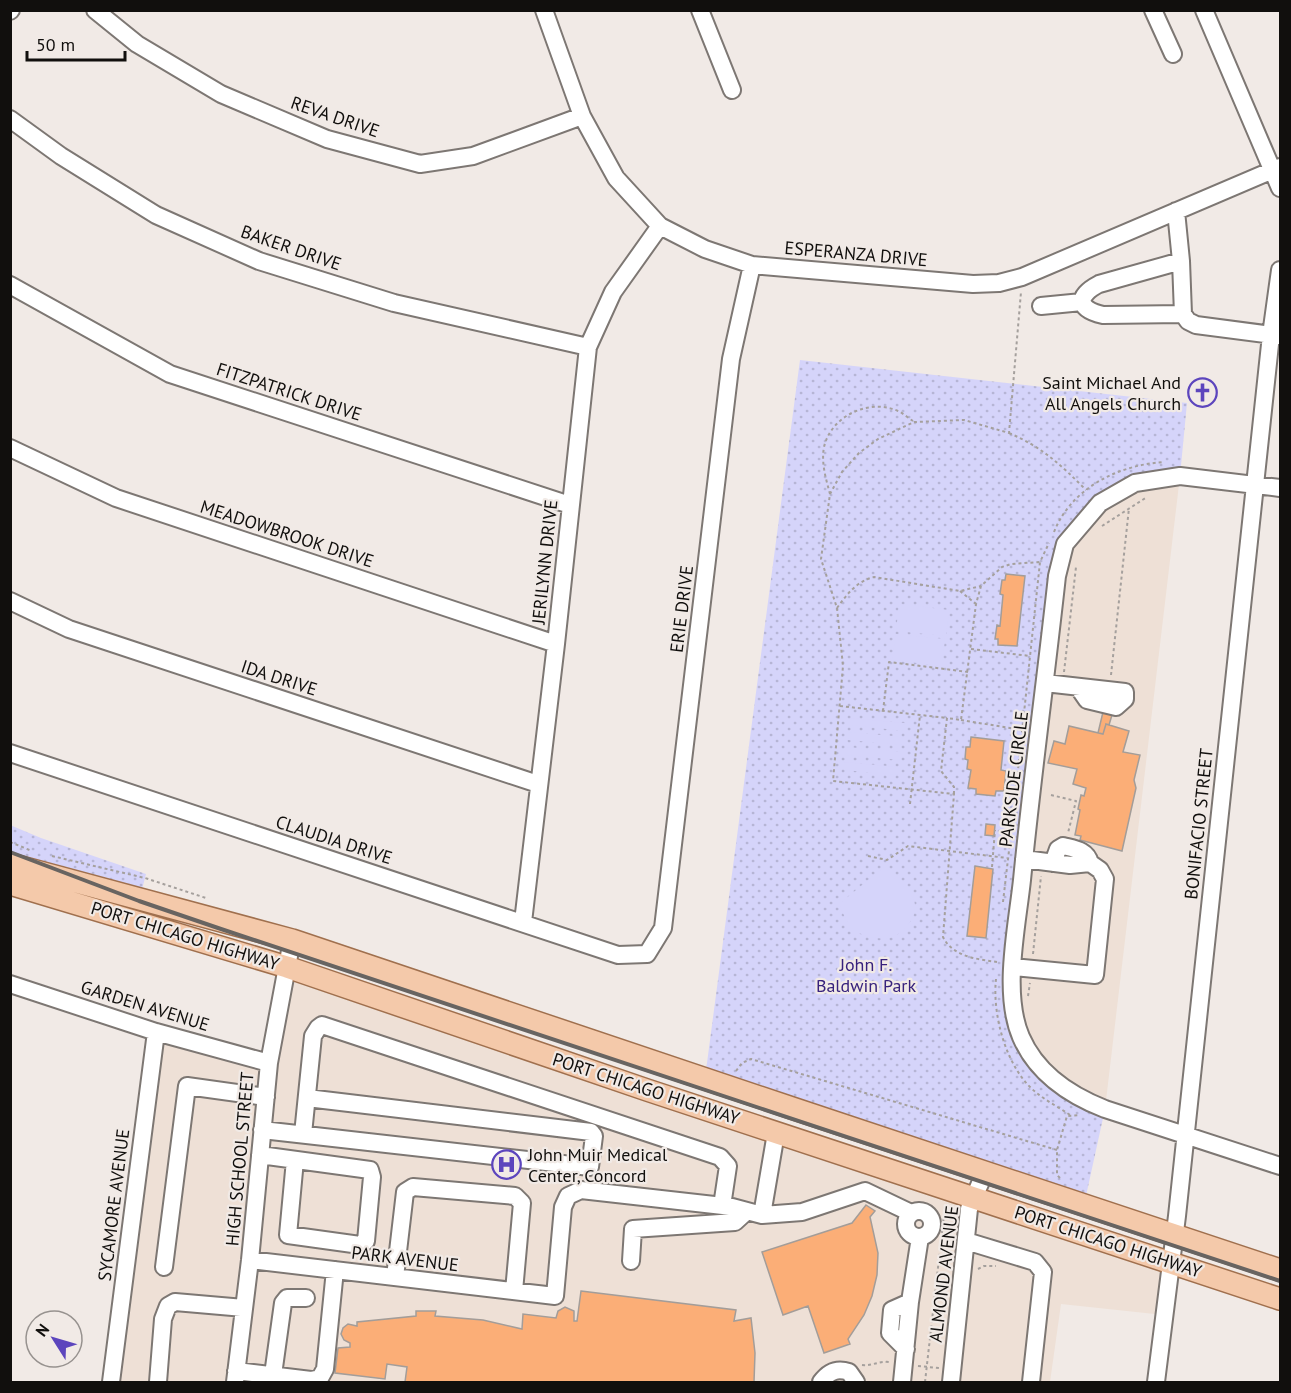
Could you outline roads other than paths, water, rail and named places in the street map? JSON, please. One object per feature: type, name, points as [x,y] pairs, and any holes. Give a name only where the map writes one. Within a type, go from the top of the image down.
[{"type":"main road","name":"PORT CHICAGO HIGHWAY","points":[[10,864],[292,940],[1281,1270]]},
{"type":"main road","name":"PORT CHICAGO HIGHWAY","points":[[10,884],[287,967],[776,1133],[1281,1299]]},
{"type":"main road","points":[[776,1133],[788,1107]]},
{"type":"street","name":"REVA DRIVE","points":[[95,10],[137,44],[221,94],[327,139],[420,164],[473,156],[582,116]]},
{"type":"street","name":"ESPERANZA DRIVE","points":[[544,10],[582,116],[616,178],[660,226],[705,249],[752,265],[973,284],[999,283],[1022,277],[1277,168]]},
{"type":"street","points":[[700,10],[732,90]]},
{"type":"street","points":[[1153,10],[1173,54]]},
{"type":"street","points":[[1204,10],[1277,168],[1281,188]]},
{"type":"street","name":"BAKER DRIVE","points":[[10,118],[61,156],[156,215],[259,261],[394,303],[588,347]]},
{"type":"street","points":[[1176,212],[1183,314],[1188,321],[1196,325],[1276,336]]},
{"type":"street","name":"JERILYNN DRIVE","points":[[523,922],[588,347],[613,292],[660,226]]},
{"type":"street","points":[[1181,261],[1099,284],[1089,289],[1082,302],[1083,307],[1090,312],[1102,315],[1183,314]]},
{"type":"street","name":"ERIE DRIVE","points":[[647,954],[663,928],[731,359],[752,265]]},
{"type":"street","name":"BONIFACIO STREET","points":[[1156,1383],[1255,484],[1276,336],[1281,270]]},
{"type":"street","name":"FITZPATRICK DRIVE","points":[[10,285],[170,374],[570,505]]},
{"type":"street","points":[[1041,306],[1082,302]]},
{"type":"street","name":"MEADOWBROOK DRIVE","points":[[10,448],[116,498],[556,644]]},
{"type":"street","name":"PARKSIDE CIRCLE","points":[[1281,488],[1180,476],[1135,483],[1100,503],[1065,544],[1057,576],[1024,859],[1006,965],[1013,1011],[1025,1045],[1044,1073],[1065,1089],[1088,1102],[1281,1166]]},
{"type":"street","name":"IDA DRIVE","points":[[10,601],[69,629],[538,784]]},
{"type":"street","points":[[1045,683],[1118,691]]},
{"type":"street","name":"CLAUDIA DRIVE","points":[[10,753],[618,955],[647,954]]},
{"type":"street","points":[[1006,965],[1095,975],[1105,879],[1100,870],[1090,863],[1070,865],[1024,859]]},
{"type":"street","name":"HIGH SCHOOL STREET","points":[[236,1377],[269,1063],[292,940]]},
{"type":"street","name":"GARDEN AVENUE","points":[[10,984],[156,1032],[269,1063]]},
{"type":"street","points":[[303,1134],[314,1036],[322,1025],[720,1157],[728,1166],[722,1206],[754,1213],[802,1212],[865,1191],[911,1213],[906,1220],[907,1229],[913,1235],[920,1237],[910,1302],[892,1310],[890,1333],[906,1349],[902,1383]]},
{"type":"street","name":"SYCAMORE AVENUE","points":[[111,1383],[156,1032]]},
{"type":"street","points":[[164,1267],[187,1086],[266,1097]]},
{"type":"street","points":[[262,1131],[590,1167],[594,1136],[591,1132],[307,1098]]},
{"type":"street","points":[[631,1260],[633,1229],[735,1222],[754,1213],[776,1133]]},
{"type":"street","points":[[260,1155],[370,1170],[372,1178],[366,1241],[360,1245],[288,1235],[295,1160]]},
{"type":"street","name":"ALMOND AVENUE","points":[[951,1383],[969,1209],[985,1172]]},
{"type":"street","points":[[395,1277],[405,1192],[413,1187],[515,1196],[522,1203],[514,1291]]},
{"type":"street","name":"PARK AVENUE","points":[[250,1260],[555,1296],[563,1207],[568,1196],[581,1190],[722,1206]]},
{"type":"street","points":[[966,1241],[1035,1262],[1043,1272],[1031,1383]]},
{"type":"street","points":[[236,1377],[312,1380],[320,1378],[325,1369],[335,1270]]},
{"type":"street","points":[[273,1379],[283,1303],[287,1298],[306,1298]]},
{"type":"street","points":[[158,1383],[163,1319],[168,1306],[175,1302],[244,1308]]},
{"type":"street","points":[[821,1383],[831,1372],[840,1369],[849,1372],[856,1383]]},
{"type":"railway","points":[[10,852],[139,901],[221,929],[1280,1281]]},
{"type":"place","name":"Saint Michael And All Angels Church","points":[[1202,393]]},
{"type":"place","name":"John Muir Medical Center, Concord","points":[[507,1165]]},
{"type":"park label","name":"John F. Baldwin Park","points":[[866,975]]}]
